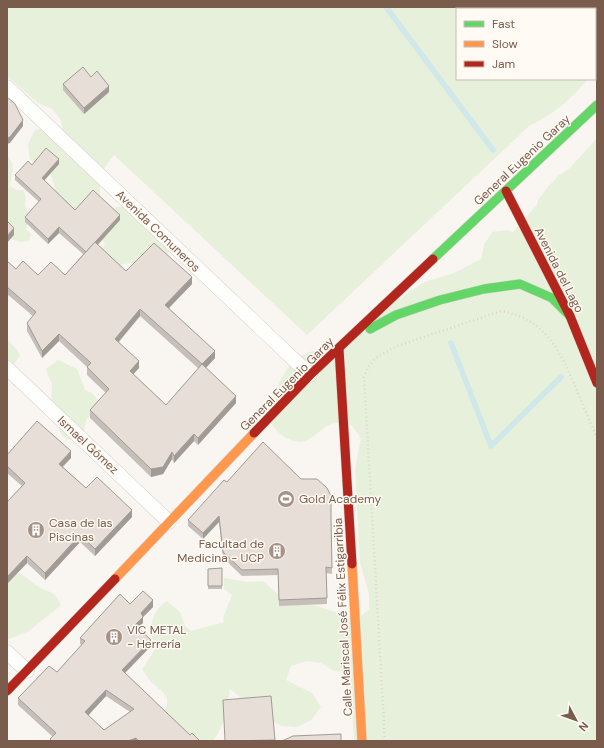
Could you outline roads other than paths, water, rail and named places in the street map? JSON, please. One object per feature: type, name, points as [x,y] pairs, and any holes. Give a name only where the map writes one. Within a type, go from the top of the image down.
[{"type":"street","name":"Avenida Comuneros","points":[[7,87],[310,375]]},
{"type":"street","name":"General Eugenio Garay","points":[[7,691],[310,375],[597,105]]},
{"type":"street","name":"Avenida del Lago","points":[[506,191],[570,316],[596,380]]},
{"type":"street","points":[[347,341],[396,315],[440,300],[484,289],[520,284],[552,298],[570,316]]},
{"type":"street","name":"Calle Mariscal José Félix Estigarribia","points":[[339,349],[362,741]]},
{"type":"street","name":"Ismael Gómez","points":[[7,368],[169,522]]},
{"type":"street","points":[[7,652],[27,671]]},
{"type":"waterway","points":[[386,7],[493,150]]},
{"type":"waterway","points":[[451,343],[491,446],[561,377]]},
{"type":"place","name":"Gold Academy","points":[[286,499]]},
{"type":"place","name":"Casa de las Piscinas","points":[[36,530]]},
{"type":"place","name":"Facultad de Medicina - UCP","points":[[277,551]]},
{"type":"place","name":"VIC METAL - Herrería","points":[[114,637]]}]
